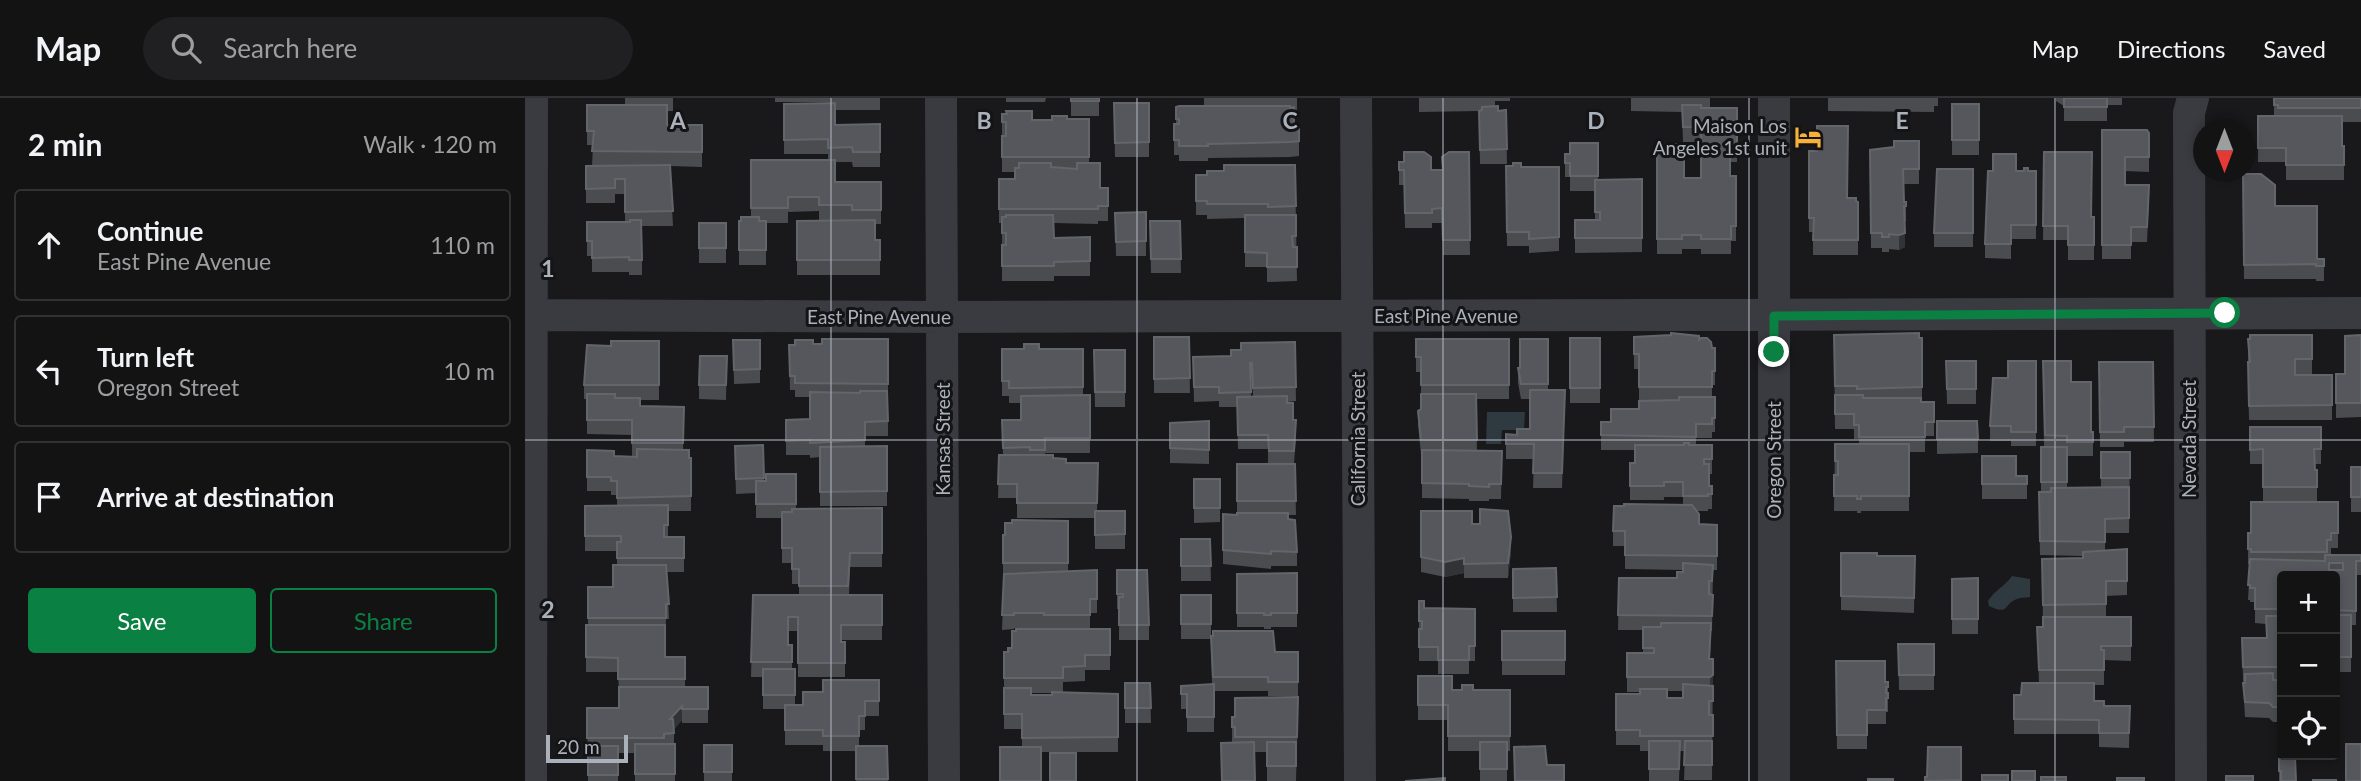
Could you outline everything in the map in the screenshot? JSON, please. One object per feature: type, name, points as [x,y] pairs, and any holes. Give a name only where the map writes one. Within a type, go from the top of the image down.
[{"type":"street","points":[[531,781],[532,98]]},
{"type":"street","name":"Kansas Street","points":[[941,98],[944,781]]},
{"type":"street","name":"California Street","points":[[1356,98],[1360,781]]},
{"type":"street","name":"Oregon Street","points":[[1774,781],[1775,98]]},
{"type":"street","name":"Nevada Street","points":[[2190,781],[2188,313],[2189,113],[2193,98]]},
{"type":"street","name":"East Pine Avenue","points":[[531,315],[943,317],[2361,313]]},
{"type":"shaded area","points":[[1487,412],[1525,412],[1524,430],[1502,430],[1501,444],[1486,444]]},
{"type":"shaded area","points":[[2012,576],[2030,579],[2030,597],[2017,599],[2000,610],[1989,606],[1990,597]]},
{"type":"building","points":[[1071,98],[1099,98],[1099,101],[1071,101]]},
{"type":"building","points":[[2064,98],[2107,98],[2107,107],[2064,107]]},
{"type":"building","points":[[2274,98],[2361,98],[2361,108],[2278,108],[2278,105],[2274,105]]},
{"type":"building","points":[[835,103],[835,125],[880,124],[880,152],[853,152],[852,147],[828,148],[828,139],[784,140],[784,104]]},
{"type":"building","points":[[1114,103],[1149,103],[1149,142],[1115,143]]},
{"type":"building","points":[[1952,104],[1979,104],[1979,140],[1952,140]]},
{"type":"building","points":[[587,105],[667,105],[667,125],[702,125],[702,152],[592,151],[594,131],[587,131]]},
{"type":"building","points":[[1682,105],[1737,108],[1737,147],[1730,147],[1730,176],[1736,176],[1736,226],[1731,226],[1731,239],[1701,239],[1701,235],[1682,235],[1682,239],[1657,239],[1657,144],[1680,144],[1680,158],[1684,158],[1684,178],[1701,178],[1701,127],[1683,127]]},
{"type":"building","points":[[1498,106],[1498,111],[1506,110],[1507,149],[1480,150],[1479,111],[1482,107]]},
{"type":"building","points":[[1176,107],[1294,107],[1294,128],[1299,128],[1299,141],[1179,146],[1179,140],[1174,140],[1174,124],[1179,124]]},
{"type":"building","points":[[1006,111],[1032,111],[1032,120],[1052,120],[1052,116],[1089,119],[1089,157],[1002,157],[1002,136],[1006,136],[1006,122],[1002,122],[1002,114],[1007,114]]},
{"type":"building","points":[[2258,116],[2342,116],[2344,165],[2286,165],[2286,148],[2258,148]]},
{"type":"building","points":[[1817,126],[1848,126],[1847,198],[1856,198],[1858,202],[1858,240],[1813,240],[1814,218],[1809,218],[1809,151],[1817,151]]},
{"type":"building","points":[[2102,130],[2147,130],[2149,133],[2149,157],[2125,157],[2125,185],[2149,185],[2147,227],[2131,227],[2131,245],[2102,245]]},
{"type":"building","points":[[1894,141],[1919,141],[1919,169],[1903,169],[1905,233],[1882,237],[1882,233],[1871,233],[1870,150],[1894,147]]},
{"type":"building","points":[[1570,143],[1598,143],[1598,176],[1570,176],[1570,163],[1565,163],[1565,154],[1570,154]]},
{"type":"building","points":[[1404,152],[1424,152],[1431,157],[1431,170],[1443,170],[1442,157],[1449,152],[1469,152],[1470,240],[1443,240],[1442,208],[1432,209],[1432,213],[1405,213],[1404,170],[1399,170],[1399,162],[1404,162]]},
{"type":"building","points":[[2044,152],[2092,152],[2091,217],[2094,217],[2094,245],[2068,245],[2068,226],[2043,226]]},
{"type":"building","points":[[1993,154],[2016,154],[2016,171],[2028,168],[2028,171],[2036,171],[2036,225],[2011,225],[2011,244],[1985,244],[1988,171],[1993,171]]},
{"type":"building","points":[[751,160],[835,160],[835,182],[881,182],[881,210],[852,210],[852,205],[819,205],[819,197],[788,197],[788,208],[751,208]]},
{"type":"building","points":[[1019,163],[1051,163],[1051,167],[1077,169],[1077,163],[1100,163],[1100,188],[1108,188],[1108,206],[1098,206],[1098,209],[999,209],[999,179],[1015,179],[1015,168],[1019,168]]},
{"type":"building","points":[[1513,163],[1521,163],[1521,167],[1559,167],[1559,237],[1529,239],[1529,232],[1507,232],[1506,166],[1513,166]]},
{"type":"building","points":[[670,165],[673,211],[625,212],[625,179],[615,179],[615,188],[586,189],[586,166]]},
{"type":"building","points":[[1224,165],[1295,165],[1296,206],[1207,204],[1207,201],[1196,201],[1196,175],[1207,175],[1207,171],[1224,171]]},
{"type":"building","points":[[1937,169],[1973,169],[1973,233],[1934,233]]},
{"type":"building","points":[[2256,174],[2261,174],[2275,185],[2275,206],[2317,206],[2317,259],[2324,259],[2324,266],[2244,265],[2243,182],[2256,182]]},
{"type":"building","points":[[1642,179],[1642,238],[1575,238],[1575,220],[1600,220],[1600,212],[1595,212],[1595,180]]},
{"type":"building","points":[[1146,212],[1146,241],[1116,242],[1115,213]]},
{"type":"building","points":[[1053,215],[1054,238],[1090,237],[1090,261],[1054,262],[1054,266],[1002,266],[1002,245],[1006,245],[1006,233],[1002,233],[1002,217]]},
{"type":"building","points":[[1245,215],[1296,215],[1296,236],[1292,236],[1293,247],[1297,247],[1297,267],[1267,267],[1267,253],[1245,252]]},
{"type":"building","points":[[741,217],[759,217],[759,221],[766,221],[766,250],[739,250]]},
{"type":"building","points":[[641,220],[642,260],[629,260],[629,257],[592,258],[592,241],[587,241],[587,222]]},
{"type":"building","points":[[875,220],[875,240],[880,240],[880,260],[797,260],[797,221]]},
{"type":"building","points":[[1150,221],[1180,221],[1181,259],[1151,259]]},
{"type":"building","points":[[699,223],[726,223],[726,248],[699,248]]},
{"type":"building","points":[[1671,333],[1699,336],[1699,340],[1707,338],[1711,342],[1712,348],[1715,348],[1712,387],[1639,387],[1639,354],[1634,354],[1634,337]]},
{"type":"building","points":[[1919,333],[1919,338],[1922,338],[1922,387],[1857,389],[1857,386],[1835,386],[1834,335]]},
{"type":"building","points":[[2250,335],[2312,335],[2312,359],[2295,359],[2295,375],[2332,375],[2332,405],[2249,406]]},
{"type":"building","points":[[2361,335],[2361,403],[2336,403],[2336,374],[2345,374],[2345,336]]},
{"type":"building","points":[[1154,337],[1189,337],[1190,378],[1154,379]]},
{"type":"building","points":[[1570,338],[1600,338],[1600,388],[1570,388]]},
{"type":"building","points":[[822,339],[888,339],[888,384],[795,383],[795,376],[790,376],[789,345],[795,345],[795,340],[813,340],[813,344],[822,344]]},
{"type":"building","points":[[1416,339],[1509,339],[1509,385],[1421,385],[1421,357],[1416,357]]},
{"type":"building","points":[[1520,339],[1548,339],[1548,384],[1521,384],[1518,368]]},
{"type":"building","points":[[733,340],[760,340],[760,369],[734,370]]},
{"type":"building","points":[[611,341],[659,341],[659,385],[584,385],[587,345],[611,346]]},
{"type":"building","points":[[1295,342],[1296,387],[1253,388],[1250,363],[1251,392],[1219,393],[1219,387],[1194,387],[1193,357],[1231,356],[1231,350],[1241,350],[1241,343]]},
{"type":"building","points":[[1024,344],[1039,344],[1039,349],[1083,349],[1083,387],[1009,388],[1009,381],[1002,381],[1002,349],[1024,349]]},
{"type":"building","points":[[1094,350],[1125,350],[1125,392],[1095,392]]},
{"type":"building","points":[[700,356],[727,356],[726,385],[699,385]]},
{"type":"building","points":[[1946,361],[1976,361],[1976,389],[1947,389]]},
{"type":"building","points":[[2008,361],[2036,361],[2036,432],[2011,432],[2011,426],[1990,426],[1993,378],[2008,378]]},
{"type":"building","points":[[2043,361],[2071,361],[2071,382],[2091,382],[2093,442],[2067,442],[2067,436],[2045,435]]},
{"type":"building","points":[[2099,362],[2153,362],[2154,427],[2124,427],[2124,432],[2100,432]]},
{"type":"building","points":[[1530,390],[1565,390],[1562,473],[1533,473],[1534,444],[1506,444],[1506,434],[1517,435],[1517,429],[1530,429]]},
{"type":"building","points":[[887,391],[888,421],[865,422],[865,440],[810,443],[810,440],[786,441],[786,420],[810,419],[810,392]]},
{"type":"building","points":[[587,394],[615,394],[615,398],[640,398],[640,406],[684,407],[683,443],[632,443],[632,420],[587,420]]},
{"type":"building","points":[[1421,394],[1476,394],[1477,440],[1421,440],[1418,411],[1421,409]]},
{"type":"building","points":[[1090,395],[1090,438],[1045,438],[1045,450],[1030,450],[1030,447],[1003,448],[1002,420],[1021,420],[1021,396]]},
{"type":"building","points":[[1835,395],[1921,398],[1921,402],[1934,402],[1934,422],[1925,422],[1925,437],[1859,437],[1859,425],[1854,425],[1854,414],[1835,414]]},
{"type":"building","points":[[1287,396],[1287,403],[1293,403],[1293,420],[1296,420],[1294,451],[1269,451],[1268,435],[1238,435],[1237,397]]},
{"type":"building","points":[[1679,397],[1715,397],[1715,418],[1712,418],[1712,424],[1696,424],[1696,437],[1601,435],[1601,422],[1611,422],[1611,409],[1639,409],[1639,401],[1679,400]]},
{"type":"building","points":[[1209,421],[1209,450],[1170,448],[1170,423]]},
{"type":"building","points":[[1937,421],[1977,421],[1978,439],[1937,439]]},
{"type":"building","points":[[2250,427],[2321,427],[2321,449],[2314,449],[2317,487],[2263,487],[2263,449],[2250,450]]},
{"type":"building","points":[[1835,444],[1909,444],[1909,496],[1861,496],[1861,499],[1857,499],[1857,496],[1834,496],[1834,475],[1838,475]]},
{"type":"building","points":[[763,445],[764,478],[736,479],[735,446]]},
{"type":"building","points":[[1635,445],[1712,445],[1712,459],[1704,459],[1704,464],[1709,464],[1709,486],[1712,486],[1712,494],[1683,496],[1683,482],[1664,482],[1664,486],[1630,486],[1630,463],[1635,463]]},
{"type":"building","points":[[887,446],[887,491],[820,492],[820,447]]},
{"type":"building","points":[[2041,447],[2067,447],[2067,482],[2041,482]]},
{"type":"building","points":[[637,449],[689,450],[691,496],[617,498],[617,481],[611,481],[611,477],[587,477],[587,450],[614,451],[614,456],[637,457]]},
{"type":"building","points":[[1422,450],[1502,451],[1501,484],[1489,484],[1489,487],[1422,483]]},
{"type":"building","points":[[2101,452],[2130,452],[2130,478],[2101,478]]},
{"type":"building","points":[[999,455],[1053,455],[1053,458],[1066,459],[1066,463],[1098,463],[1097,503],[1017,503],[1017,484],[998,484]]},
{"type":"building","points":[[1982,456],[2016,456],[2016,476],[2027,476],[2027,484],[1982,484]]},
{"type":"building","points":[[1237,464],[1295,464],[1296,501],[1237,501]]},
{"type":"building","points":[[2351,467],[2361,467],[2361,497],[2351,497]]},
{"type":"building","points":[[766,474],[796,474],[796,504],[756,504],[756,481],[766,481]]},
{"type":"building","points":[[1194,479],[1220,479],[1220,508],[1194,508]]},
{"type":"building","points":[[2129,487],[2129,518],[2105,519],[2105,542],[2040,541],[2039,492],[2051,492],[2051,488]]},
{"type":"building","points":[[2251,502],[2338,502],[2338,533],[2331,533],[2331,540],[2327,540],[2327,552],[2251,552],[2251,549],[2248,549],[2248,533],[2251,533]]},
{"type":"building","points":[[668,505],[668,525],[664,525],[664,537],[684,537],[684,558],[617,558],[617,542],[621,542],[621,536],[585,536],[585,506]]},
{"type":"building","points":[[1692,505],[1699,514],[1699,524],[1717,525],[1717,556],[1625,555],[1625,531],[1613,531],[1614,506]]},
{"type":"building","points":[[882,508],[882,553],[850,553],[848,586],[799,586],[799,569],[792,569],[792,548],[782,548],[782,512],[792,512],[792,509]]},
{"type":"building","points":[[1480,509],[1508,511],[1511,537],[1508,563],[1464,564],[1464,558],[1445,562],[1421,557],[1421,511],[1472,511],[1472,524],[1480,524]]},
{"type":"building","points":[[1095,511],[1125,511],[1125,534],[1095,535]]},
{"type":"building","points":[[1288,513],[1288,519],[1295,520],[1297,552],[1271,551],[1271,554],[1223,550],[1223,514]]},
{"type":"building","points":[[1012,520],[1068,521],[1068,563],[1003,563],[1005,523],[1012,523]]},
{"type":"building","points":[[1181,539],[1210,539],[1211,566],[1181,566]]},
{"type":"building","points":[[2127,549],[2127,581],[2106,581],[2106,604],[2043,605],[2042,559],[2083,558],[2083,552]]},
{"type":"building","points":[[1841,553],[1915,556],[1914,598],[1841,596]]},
{"type":"building","points":[[2325,555],[2361,555],[2361,561],[2356,561],[2356,611],[2340,610],[2340,571],[2277,571],[2277,609],[2255,609],[2255,588],[2248,585],[2250,559],[2325,561]],"holes":[[[2329,563],[2343,563],[2343,570],[2329,570]]]},
{"type":"building","points":[[1683,563],[1713,565],[1712,581],[1709,581],[1709,594],[1713,595],[1712,616],[1618,615],[1619,578],[1677,578],[1677,572],[1683,572]]},
{"type":"building","points":[[613,565],[666,565],[669,604],[666,604],[666,618],[588,618],[588,587],[613,587]]},
{"type":"building","points":[[1556,568],[1557,597],[1513,598],[1513,569]]},
{"type":"building","points":[[1097,570],[1097,599],[1090,599],[1090,615],[1002,615],[1004,574]]},
{"type":"building","points":[[1117,570],[1147,570],[1149,625],[1119,625],[1119,597],[1123,597],[1123,594],[1117,594]]},
{"type":"building","points":[[1297,573],[1297,613],[1237,613],[1237,574]]},
{"type":"building","points":[[1978,578],[1978,619],[1952,619],[1952,579]]},
{"type":"building","points":[[753,595],[882,595],[882,625],[841,625],[841,642],[845,642],[845,663],[798,663],[798,617],[788,617],[788,645],[792,645],[792,662],[751,662]]},
{"type":"building","points":[[1181,595],[1211,595],[1211,624],[1181,624]]},
{"type":"building","points":[[1419,601],[1424,601],[1424,608],[1475,609],[1475,646],[1469,646],[1469,660],[1438,660],[1438,647],[1419,647],[1422,621],[1419,621]]},
{"type":"building","points":[[2340,615],[2351,615],[2351,657],[2340,657]]},
{"type":"building","points":[[2266,616],[2277,616],[2277,667],[2243,667],[2242,638],[2267,638]]},
{"type":"building","points":[[2043,617],[2131,617],[2131,646],[2101,646],[2101,650],[2104,650],[2104,670],[2039,670],[2037,627],[2043,627]]},
{"type":"building","points":[[1661,623],[1711,623],[1709,659],[1713,659],[1713,675],[1627,677],[1627,653],[1654,653],[1654,648],[1643,648],[1643,627],[1661,627]]},
{"type":"building","points":[[586,625],[665,625],[665,657],[685,657],[685,679],[618,679],[618,658],[586,657]]},
{"type":"building","points":[[1110,629],[1110,655],[1085,655],[1085,666],[1063,667],[1063,678],[1004,678],[1004,652],[1012,648],[1012,631]]},
{"type":"building","points":[[1213,631],[1273,631],[1275,652],[1298,652],[1298,682],[1268,682],[1268,677],[1213,677]]},
{"type":"building","points":[[1502,631],[1565,631],[1565,660],[1502,660]]},
{"type":"building","points":[[1898,644],[1934,644],[1934,675],[1899,675]]},
{"type":"building","points":[[1836,661],[1885,661],[1885,682],[1888,682],[1886,710],[1867,710],[1867,735],[1837,735]]},
{"type":"building","points":[[763,669],[795,669],[795,695],[763,695]]},
{"type":"building","points":[[2273,673],[2273,680],[2277,680],[2277,707],[2269,703],[2245,702],[2245,674]]},
{"type":"building","points":[[1418,676],[1452,676],[1452,690],[1462,690],[1462,685],[1473,685],[1473,690],[1510,690],[1510,736],[1448,736],[1448,705],[1418,705]]},
{"type":"building","points":[[823,680],[879,680],[879,701],[865,701],[865,716],[859,716],[859,736],[823,736],[823,730],[785,730],[785,705],[803,705],[803,692],[823,692]]},
{"type":"building","points":[[1125,683],[1150,683],[1151,708],[1125,708]]},
{"type":"building","points":[[2022,683],[2094,683],[2094,701],[2104,701],[2104,706],[2130,706],[2129,733],[2099,733],[2099,720],[2014,719],[2014,695],[2021,695]]},
{"type":"building","points":[[1214,684],[1214,717],[1187,717],[1187,694],[1181,694],[1181,686]]},
{"type":"building","points":[[1683,684],[1713,686],[1709,715],[1713,715],[1713,736],[1640,736],[1640,730],[1616,730],[1616,694],[1640,694],[1640,689],[1667,689],[1667,698],[1683,698]]},
{"type":"building","points":[[619,687],[708,687],[708,709],[682,709],[682,706],[670,719],[673,719],[674,733],[664,734],[664,738],[587,738],[587,708],[619,708]]},
{"type":"building","points":[[1004,688],[1031,688],[1031,695],[1052,695],[1052,692],[1118,694],[1118,737],[1022,738],[1022,714],[1004,714]]},
{"type":"building","points":[[1298,697],[1297,737],[1235,737],[1232,717],[1235,717],[1235,698]]},
{"type":"building","points":[[1649,741],[1680,741],[1679,769],[1649,769]]},
{"type":"building","points":[[1685,741],[1712,741],[1712,765],[1684,765]]},
{"type":"building","points":[[1254,742],[1255,781],[1222,781],[1221,743]]},
{"type":"building","points":[[1267,742],[1296,742],[1296,766],[1267,766]]},
{"type":"building","points":[[1480,742],[1507,742],[1507,769],[1480,769]]},
{"type":"building","points":[[635,744],[675,744],[675,774],[635,774]]},
{"type":"building","points":[[2346,744],[2361,744],[2361,781],[2346,781]]},
{"type":"building","points":[[704,745],[732,745],[732,772],[704,772]]},
{"type":"building","points":[[588,746],[618,746],[618,775],[588,775]]},
{"type":"building","points":[[856,746],[887,746],[888,779],[856,779]]},
{"type":"building","points":[[1545,746],[1547,765],[1564,765],[1564,781],[1515,781],[1514,747]]},
{"type":"building","points":[[1000,747],[1041,747],[1041,781],[1000,781]]},
{"type":"building","points":[[1928,747],[1961,747],[1961,780],[1925,781]]},
{"type":"building","points":[[1050,753],[1076,753],[1076,781],[1050,781]]},
{"type":"building","points":[[2279,760],[2295,760],[2296,781],[2281,781]]},
{"type":"building","points":[[2012,771],[2035,771],[2035,781],[2012,781]]},
{"type":"building","points":[[1982,775],[2008,775],[2008,781],[1982,781]]},
{"type":"building","points":[[2226,776],[2253,776],[2253,781],[2226,781]]},
{"type":"building","points":[[2041,777],[2066,777],[2066,781],[2041,781]]},
{"type":"building","points":[[1445,778],[1445,781],[1405,781]]},
{"type":"building","points":[[2117,778],[2144,778],[2144,781],[2117,781]]},
{"type":"building","points":[[1893,779],[1893,781],[1868,781]]},
{"type":"place","name":"Maison Los Angeles 1st unit","points":[[1808,137]]},
{"type":"route","points":[[1774,352],[1774,316],[2225,313]]}]
